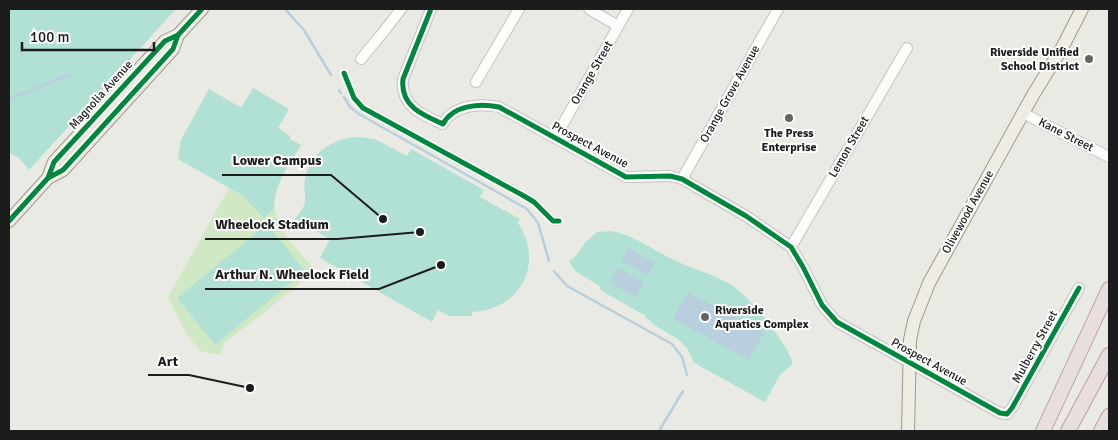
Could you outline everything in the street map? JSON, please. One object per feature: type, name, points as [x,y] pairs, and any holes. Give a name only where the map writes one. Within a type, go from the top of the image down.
[{"type":"highway","points":[[1043,431],[1109,289]]},
{"type":"highway","points":[[1068,431],[1109,355]]},
{"type":"highway","points":[[1101,431],[1109,416]]},
{"type":"main road","name":"Magnolia Avenue","points":[[9,221],[48,178],[64,170],[173,49],[178,35],[202,9]]},
{"type":"main road","name":"Olivewood Avenue","points":[[908,431],[908,362],[914,321],[929,283],[1062,48],[1082,9]]},
{"type":"street","points":[[360,59],[400,9]]},
{"type":"street","name":"Prospect Avenue","points":[[431,9],[403,79],[402,89],[404,97],[413,108],[443,124],[448,116],[475,105],[499,107],[626,177],[670,176],[682,179],[746,216],[791,247],[804,267],[822,305],[837,322],[1000,413],[1007,414]]},
{"type":"street","points":[[476,82],[519,9]]},
{"type":"street","points":[[589,9],[618,26]]},
{"type":"street","name":"Orange Street","points":[[555,138],[628,9]]},
{"type":"street","name":"Orange Grove Avenue","points":[[682,179],[778,9]]},
{"type":"street","name":"Lemon Street","points":[[791,247],[907,48]]},
{"type":"street","name":"Kane Street","points":[[1024,113],[1109,157]]},
{"type":"street","name":"Mulberry Street","points":[[1007,414],[1079,288]]},
{"type":"green space","points":[[209,89],[290,136],[290,139],[301,145],[279,183],[275,201],[276,212],[279,223],[285,233],[315,270],[269,309],[225,342],[220,355],[200,351],[185,332],[168,297],[229,188],[178,159],[181,140]]},
{"type":"shaded area","points":[[9,9],[176,9],[29,170],[19,158],[9,153]]},
{"type":"shaded area","points":[[253,88],[289,109],[278,128],[290,136],[290,139],[301,145],[279,183],[274,208],[264,218],[242,195],[178,159],[181,140],[209,89],[241,108]]},
{"type":"shaded area","points":[[359,137],[375,139],[407,156],[411,149],[484,190],[480,197],[520,219],[518,223],[526,239],[529,254],[528,269],[523,282],[515,294],[503,303],[489,309],[472,312],[472,316],[449,316],[438,310],[432,322],[320,258],[330,239],[295,219],[305,202],[304,182],[312,161],[324,148],[341,140]]},
{"type":"shaded area","points":[[267,224],[305,271],[215,345],[177,298]]},
{"type":"shaded area","name":"Riverside Aquatics Complex","points":[[611,231],[634,239],[677,262],[723,280],[738,289],[756,308],[782,342],[792,361],[792,364],[780,375],[765,402],[694,363],[687,348],[679,340],[656,326],[646,316],[600,290],[601,287],[575,271],[569,261],[574,258],[586,242],[597,232]]},
{"type":"shaded area","points":[[628,248],[655,263],[648,275],[621,261]]},
{"type":"shaded area","points":[[617,268],[644,282],[636,297],[609,283]]},
{"type":"shaded area","points":[[688,292],[764,333],[749,360],[673,319]]},
{"type":"waterway","points":[[285,9],[304,30],[331,75]]},
{"type":"waterway","points":[[9,99],[69,75]]},
{"type":"waterway","points":[[344,97],[350,107],[359,114],[527,209],[538,223],[549,261]]},
{"type":"waterway","points":[[554,271],[567,286],[672,344],[682,357],[687,375]]},
{"type":"waterway","points":[[659,431],[683,391]]},
{"type":"cycle path","points":[[48,178],[63,170],[173,49],[178,35],[202,9]]},
{"type":"cycle path","points":[[431,9],[403,79],[405,96],[409,103],[420,113],[443,124],[447,118],[460,109],[484,105],[499,107],[626,177],[670,176],[682,179],[746,216],[791,247],[822,305],[837,322],[1000,413],[1007,414],[1012,408],[1079,288]]},
{"type":"cycle path","points":[[9,221],[48,178],[54,162],[165,41],[178,35]]},
{"type":"cycle path","points":[[344,73],[354,98],[363,108],[524,196],[534,202],[553,221],[559,221]]},
{"type":"place","name":"Riverside Unified School District","points":[[1089,59]]},
{"type":"place","name":"The Press Enterprise","points":[[789,118]]},
{"type":"place","name":"Lower Campus","points":[[383,219]]},
{"type":"place","name":"Wheelock Stadium","points":[[420,232]]},
{"type":"place","name":"Arthur N. Wheelock Field","points":[[441,265]]},
{"type":"place","name":"Riverside Aquatics Complex","points":[[705,317]]},
{"type":"place","name":"Art","points":[[250,388]]}]
